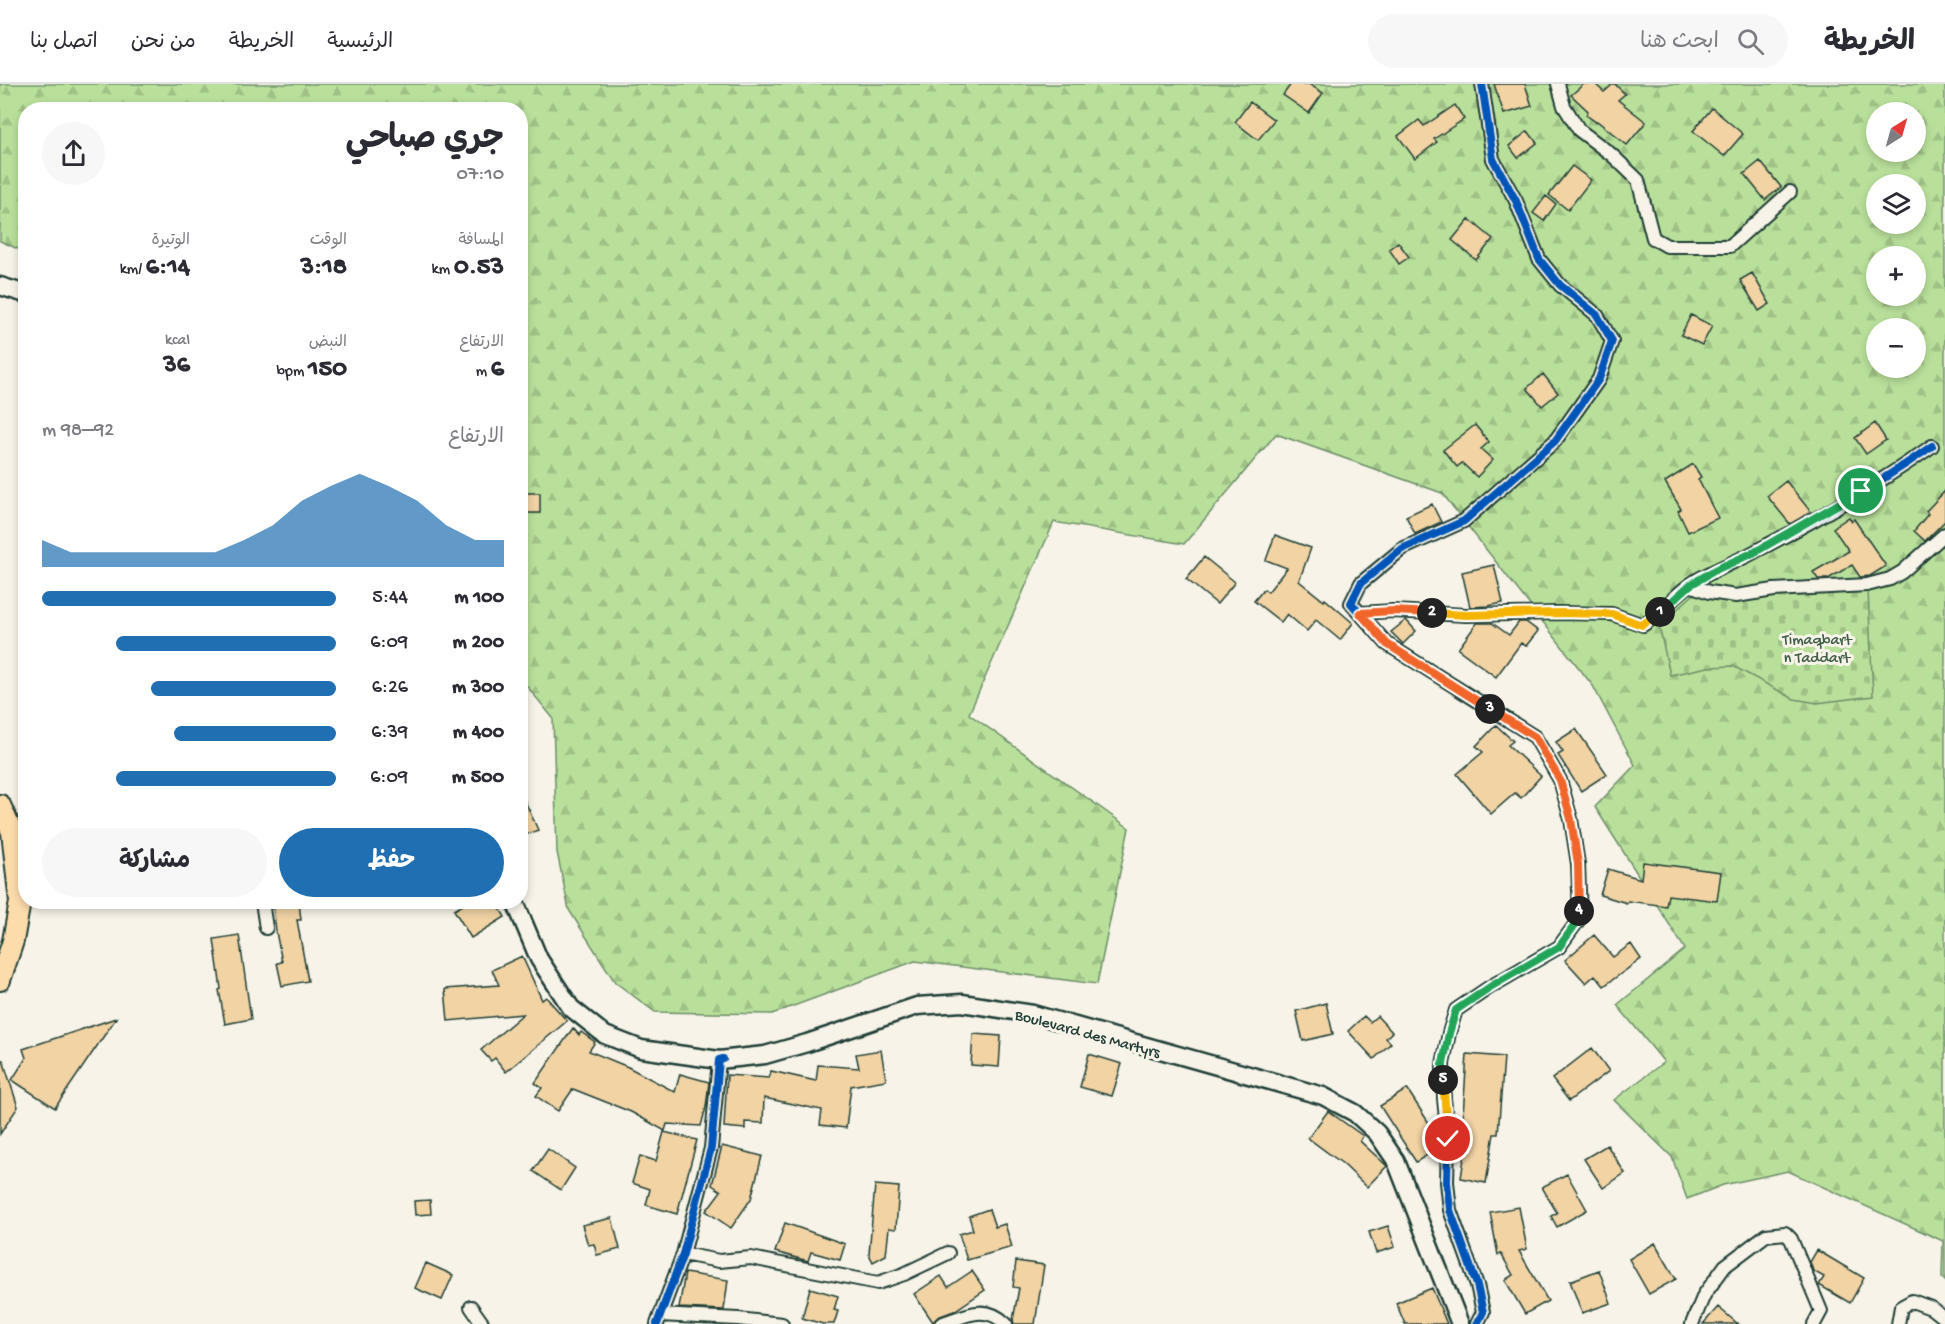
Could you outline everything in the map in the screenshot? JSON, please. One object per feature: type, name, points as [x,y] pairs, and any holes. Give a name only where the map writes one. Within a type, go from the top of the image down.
[{"type":"main road","points":[[0,286],[18,292]]},
{"type":"main road","points":[[0,805],[12,832],[18,869]]},
{"type":"main road","points":[[0,980],[21,909]]},
{"type":"main road","name":"Boulevard des Martyrs","points":[[518,909],[538,959],[571,1008],[605,1035],[641,1049],[721,1060],[765,1055],[917,1006],[962,1004],[1033,1014],[1323,1096],[1355,1113],[1377,1133],[1396,1161],[1460,1324]]},
{"type":"street","points":[[1477,1324],[1483,1312],[1477,1286],[1450,1210],[1443,1064],[1456,1010],[1490,987],[1559,947],[1580,918],[1578,864],[1571,819],[1560,780],[1535,737],[1387,644],[1351,603],[1361,583],[1402,549],[1464,521],[1555,441],[1599,379],[1612,340],[1597,315],[1560,285],[1539,259],[1516,201],[1493,159],[1482,84]]},
{"type":"street","points":[[1558,84],[1564,106],[1580,130],[1612,155],[1638,180],[1653,237],[1667,246],[1730,246],[1790,192]]},
{"type":"street","points":[[1360,613],[1393,611],[1466,615],[1612,614],[1642,625],[1653,619],[1690,585],[1819,516],[1932,446]]},
{"type":"street","points":[[1690,585],[1709,592],[1736,596],[1774,590],[1868,585],[1890,579],[1902,572],[1945,534]]},
{"type":"street","points":[[263,909],[266,928]]},
{"type":"street","points":[[721,1060],[711,1148],[683,1254],[658,1320],[738,1318],[782,1324]]},
{"type":"street","points":[[1692,1324],[1704,1295],[1725,1266],[1766,1234],[1785,1233],[1791,1239],[1821,1311],[1815,1324]]},
{"type":"street","points":[[683,1254],[719,1261],[751,1258],[878,1283],[904,1274],[948,1253]]},
{"type":"street","points":[[1898,1324],[1901,1307],[1912,1301],[1931,1308],[1945,1319]]},
{"type":"street","points":[[471,1307],[483,1324]]},
{"type":"street","points":[[941,1324],[981,1311],[998,1316],[1006,1324]]},
{"type":"green space","points":[[0,84],[1945,84],[1945,1281],[1942,1278],[1943,1241],[1788,1171],[1723,1185],[1687,1199],[1672,1157],[1614,1100],[1664,1062],[1617,1005],[1685,949],[1595,807],[1635,765],[1593,686],[1442,493],[1276,434],[1184,544],[1054,522],[969,714],[1129,828],[1097,984],[915,961],[772,1014],[655,1012],[615,982],[569,910],[557,852],[553,718],[528,688],[528,102],[18,102],[18,249],[0,241]]},
{"type":"green space","name":"Timaqbart n Taddart","points":[[1868,590],[1873,696],[1817,703],[1794,699],[1733,666],[1708,667],[1670,675],[1659,626],[1695,593],[1717,600],[1736,601]]},
{"type":"building","points":[[1291,84],[1309,84],[1323,93],[1309,113],[1283,95]]},
{"type":"building","points":[[1494,84],[1525,84],[1532,106],[1504,114]]},
{"type":"building","points":[[1584,84],[1595,84],[1604,92],[1615,84],[1625,94],[1618,100],[1646,122],[1627,145],[1586,115],[1588,111],[1571,95]]},
{"type":"building","points":[[1250,102],[1274,120],[1258,140],[1235,122]]},
{"type":"building","points":[[1455,105],[1464,119],[1434,139],[1437,142],[1415,159],[1398,136],[1419,120],[1424,126]]},
{"type":"building","points":[[1712,108],[1743,134],[1724,156],[1693,131]]},
{"type":"building","points":[[1528,131],[1537,143],[1518,158],[1509,146]]},
{"type":"building","points":[[1760,161],[1781,187],[1765,200],[1744,174]]},
{"type":"building","points":[[1572,166],[1591,180],[1568,210],[1549,195]]},
{"type":"building","points":[[1546,196],[1556,204],[1544,221],[1533,213]]},
{"type":"building","points":[[1469,219],[1493,239],[1476,260],[1452,240]]},
{"type":"building","points":[[1398,242],[1409,257],[1399,264],[1389,249]]},
{"type":"building","points":[[1752,273],[1770,304],[1759,311],[1740,280]]},
{"type":"building","points":[[1691,315],[1712,326],[1702,345],[1681,335]]},
{"type":"building","points":[[1543,374],[1558,393],[1542,406],[1527,388]]},
{"type":"building","points":[[1875,423],[1886,440],[1866,454],[1855,438]]},
{"type":"building","points":[[1475,425],[1489,442],[1481,449],[1493,460],[1477,477],[1462,463],[1457,467],[1443,450]]},
{"type":"building","points":[[1693,464],[1718,518],[1688,532],[1678,511],[1681,509],[1665,482]]},
{"type":"building","points":[[1786,481],[1811,512],[1790,524],[1767,496]]},
{"type":"building","points":[[1945,491],[1945,521],[1925,541],[1914,531],[1928,514],[1926,511]]},
{"type":"building","points":[[528,493],[540,493],[540,513],[528,513]]},
{"type":"building","points":[[1432,504],[1441,522],[1415,534],[1406,516]]},
{"type":"building","points":[[1849,517],[1852,521],[1854,519],[1886,566],[1870,576],[1860,577],[1852,565],[1828,579],[1818,579],[1813,572],[1849,551],[1833,528]]},
{"type":"building","points":[[1275,535],[1311,548],[1299,581],[1353,623],[1340,640],[1316,620],[1307,631],[1287,614],[1281,622],[1254,601],[1264,589],[1268,592],[1287,568],[1266,560]]},
{"type":"building","points":[[1204,557],[1235,582],[1217,604],[1186,579]]},
{"type":"building","points":[[1494,565],[1503,603],[1470,607],[1462,572]]},
{"type":"building","points":[[1406,620],[1416,631],[1403,644],[1391,632]]},
{"type":"building","points":[[1519,622],[1526,622],[1538,631],[1526,646],[1521,643],[1496,677],[1458,649],[1477,623],[1492,623],[1509,635]]},
{"type":"building","points":[[1496,725],[1513,741],[1508,745],[1541,776],[1521,798],[1515,793],[1491,814],[1457,774],[1483,752],[1476,746]]},
{"type":"building","points":[[1576,729],[1607,774],[1581,791],[1558,755],[1563,752],[1556,742]]},
{"type":"building","points":[[528,808],[538,830],[528,834]]},
{"type":"building","points":[[1643,862],[1721,872],[1717,901],[1668,895],[1666,906],[1628,901],[1627,903],[1600,895],[1608,869],[1641,879]]},
{"type":"building","points":[[274,909],[300,909],[301,920],[297,920],[308,981],[282,986],[277,963],[282,962]]},
{"type":"building","points":[[500,909],[505,917],[471,938],[454,910]]},
{"type":"building","points":[[239,935],[251,1019],[225,1024],[214,939]]},
{"type":"building","points":[[1594,935],[1613,957],[1631,944],[1641,959],[1604,986],[1595,975],[1586,983],[1565,960]]},
{"type":"building","points":[[522,956],[542,1000],[546,997],[567,1021],[506,1072],[495,1058],[491,1061],[481,1050],[523,1014],[448,1021],[445,989],[499,985],[492,970]]},
{"type":"building","points":[[1326,1003],[1333,1034],[1303,1041],[1296,1011]]},
{"type":"building","points":[[1364,1016],[1370,1022],[1377,1016],[1392,1032],[1386,1038],[1391,1043],[1374,1059],[1348,1031]]},
{"type":"building","points":[[116,1018],[55,1108],[12,1080],[26,1058],[23,1049]]},
{"type":"building","points":[[573,1028],[579,1035],[581,1032],[595,1042],[589,1051],[628,1067],[675,1092],[680,1074],[709,1082],[701,1126],[667,1124],[665,1131],[631,1112],[573,1089],[558,1111],[536,1096],[542,1088],[535,1083]]},
{"type":"building","points":[[973,1034],[1001,1036],[999,1067],[971,1065]]},
{"type":"building","points":[[1592,1048],[1609,1071],[1569,1101],[1552,1079]]},
{"type":"building","points":[[881,1050],[886,1080],[851,1086],[846,1128],[820,1125],[822,1110],[764,1098],[763,1123],[745,1122],[745,1129],[724,1127],[727,1075],[769,1078],[771,1071],[816,1081],[818,1065],[859,1068],[856,1054]]},
{"type":"building","points":[[1089,1054],[1122,1064],[1112,1096],[1080,1087]]},
{"type":"building","points":[[1467,1054],[1504,1057],[1498,1134],[1494,1134],[1486,1183],[1461,1178],[1468,1132],[1462,1131]]},
{"type":"building","points":[[0,1060],[3,1060],[18,1107],[0,1134]]},
{"type":"building","points":[[1407,1089],[1438,1137],[1431,1141],[1437,1149],[1416,1162],[1380,1106]]},
{"type":"building","points":[[1328,1111],[1363,1136],[1360,1141],[1387,1166],[1367,1187],[1343,1164],[1308,1138]]},
{"type":"building","points":[[664,1132],[697,1140],[677,1214],[646,1205],[650,1189],[632,1183],[640,1156],[656,1161]]},
{"type":"building","points":[[1607,1145],[1625,1173],[1603,1188],[1584,1159]]},
{"type":"building","points":[[722,1146],[762,1156],[751,1199],[731,1228],[706,1211],[721,1191],[712,1185]]},
{"type":"building","points":[[548,1149],[575,1168],[561,1190],[533,1171]]},
{"type":"building","points":[[1567,1174],[1587,1210],[1557,1227],[1551,1216],[1557,1213],[1542,1187]]},
{"type":"building","points":[[875,1185],[899,1187],[896,1229],[889,1228],[886,1255],[873,1262],[869,1254]]},
{"type":"building","points":[[430,1200],[431,1214],[415,1215],[414,1201]]},
{"type":"building","points":[[1519,1207],[1527,1249],[1519,1251],[1548,1301],[1525,1314],[1505,1280],[1513,1275],[1501,1254],[1498,1255],[1490,1212]]},
{"type":"building","points":[[989,1209],[995,1227],[1005,1224],[1012,1247],[967,1260],[959,1234],[973,1230],[969,1216]]},
{"type":"building","points":[[612,1218],[620,1249],[597,1255],[594,1244],[588,1245],[582,1225]]},
{"type":"building","points":[[785,1223],[845,1244],[840,1260],[811,1252],[808,1261],[775,1252]]},
{"type":"building","points":[[1388,1226],[1395,1247],[1376,1253],[1369,1232]]},
{"type":"building","points":[[1655,1243],[1676,1279],[1649,1294],[1629,1259]]},
{"type":"building","points":[[1817,1250],[1864,1278],[1850,1303],[1819,1285],[1824,1277],[1813,1271],[1810,1262]]},
{"type":"building","points":[[1016,1261],[1044,1265],[1035,1324],[1014,1324],[1019,1288],[1013,1287]]},
{"type":"building","points":[[426,1263],[453,1275],[442,1300],[415,1288]]},
{"type":"building","points":[[1599,1270],[1611,1303],[1582,1313],[1570,1281]]},
{"type":"building","points":[[972,1271],[985,1290],[933,1322],[914,1294],[941,1276],[948,1287]]},
{"type":"building","points":[[685,1273],[728,1280],[724,1310],[679,1308]]},
{"type":"building","points":[[810,1288],[838,1296],[834,1310],[838,1311],[834,1324],[823,1324],[802,1318]]},
{"type":"building","points":[[1432,1288],[1447,1324],[1405,1324],[1396,1303]]},
{"type":"building","points":[[1718,1307],[1738,1324],[1703,1324]]},
{"type":"cycle path","points":[[1477,1324],[1483,1312],[1477,1285],[1450,1210],[1443,1064],[1456,1010],[1490,987],[1559,947],[1580,918],[1578,864],[1571,819],[1560,780],[1535,737],[1387,644],[1351,603],[1361,583],[1402,549],[1464,521],[1555,441],[1599,379],[1612,341],[1597,315],[1560,285],[1539,259],[1516,201],[1493,159],[1482,84]]},
{"type":"cycle path","points":[[1360,613],[1393,611],[1466,615],[1612,614],[1643,625],[1699,579],[1824,514],[1932,446]]},
{"type":"cycle path","points":[[657,1324],[683,1254],[711,1148],[719,1060],[723,1059]]},
{"type":"route","points":[[1448,1139],[1443,1064],[1456,1010],[1490,987],[1559,947],[1580,918],[1578,864],[1571,819],[1560,780],[1535,737],[1387,644],[1360,613],[1393,611],[1466,615],[1612,614],[1642,625],[1653,619],[1690,585],[1717,569],[1755,552],[1861,491]]}]
